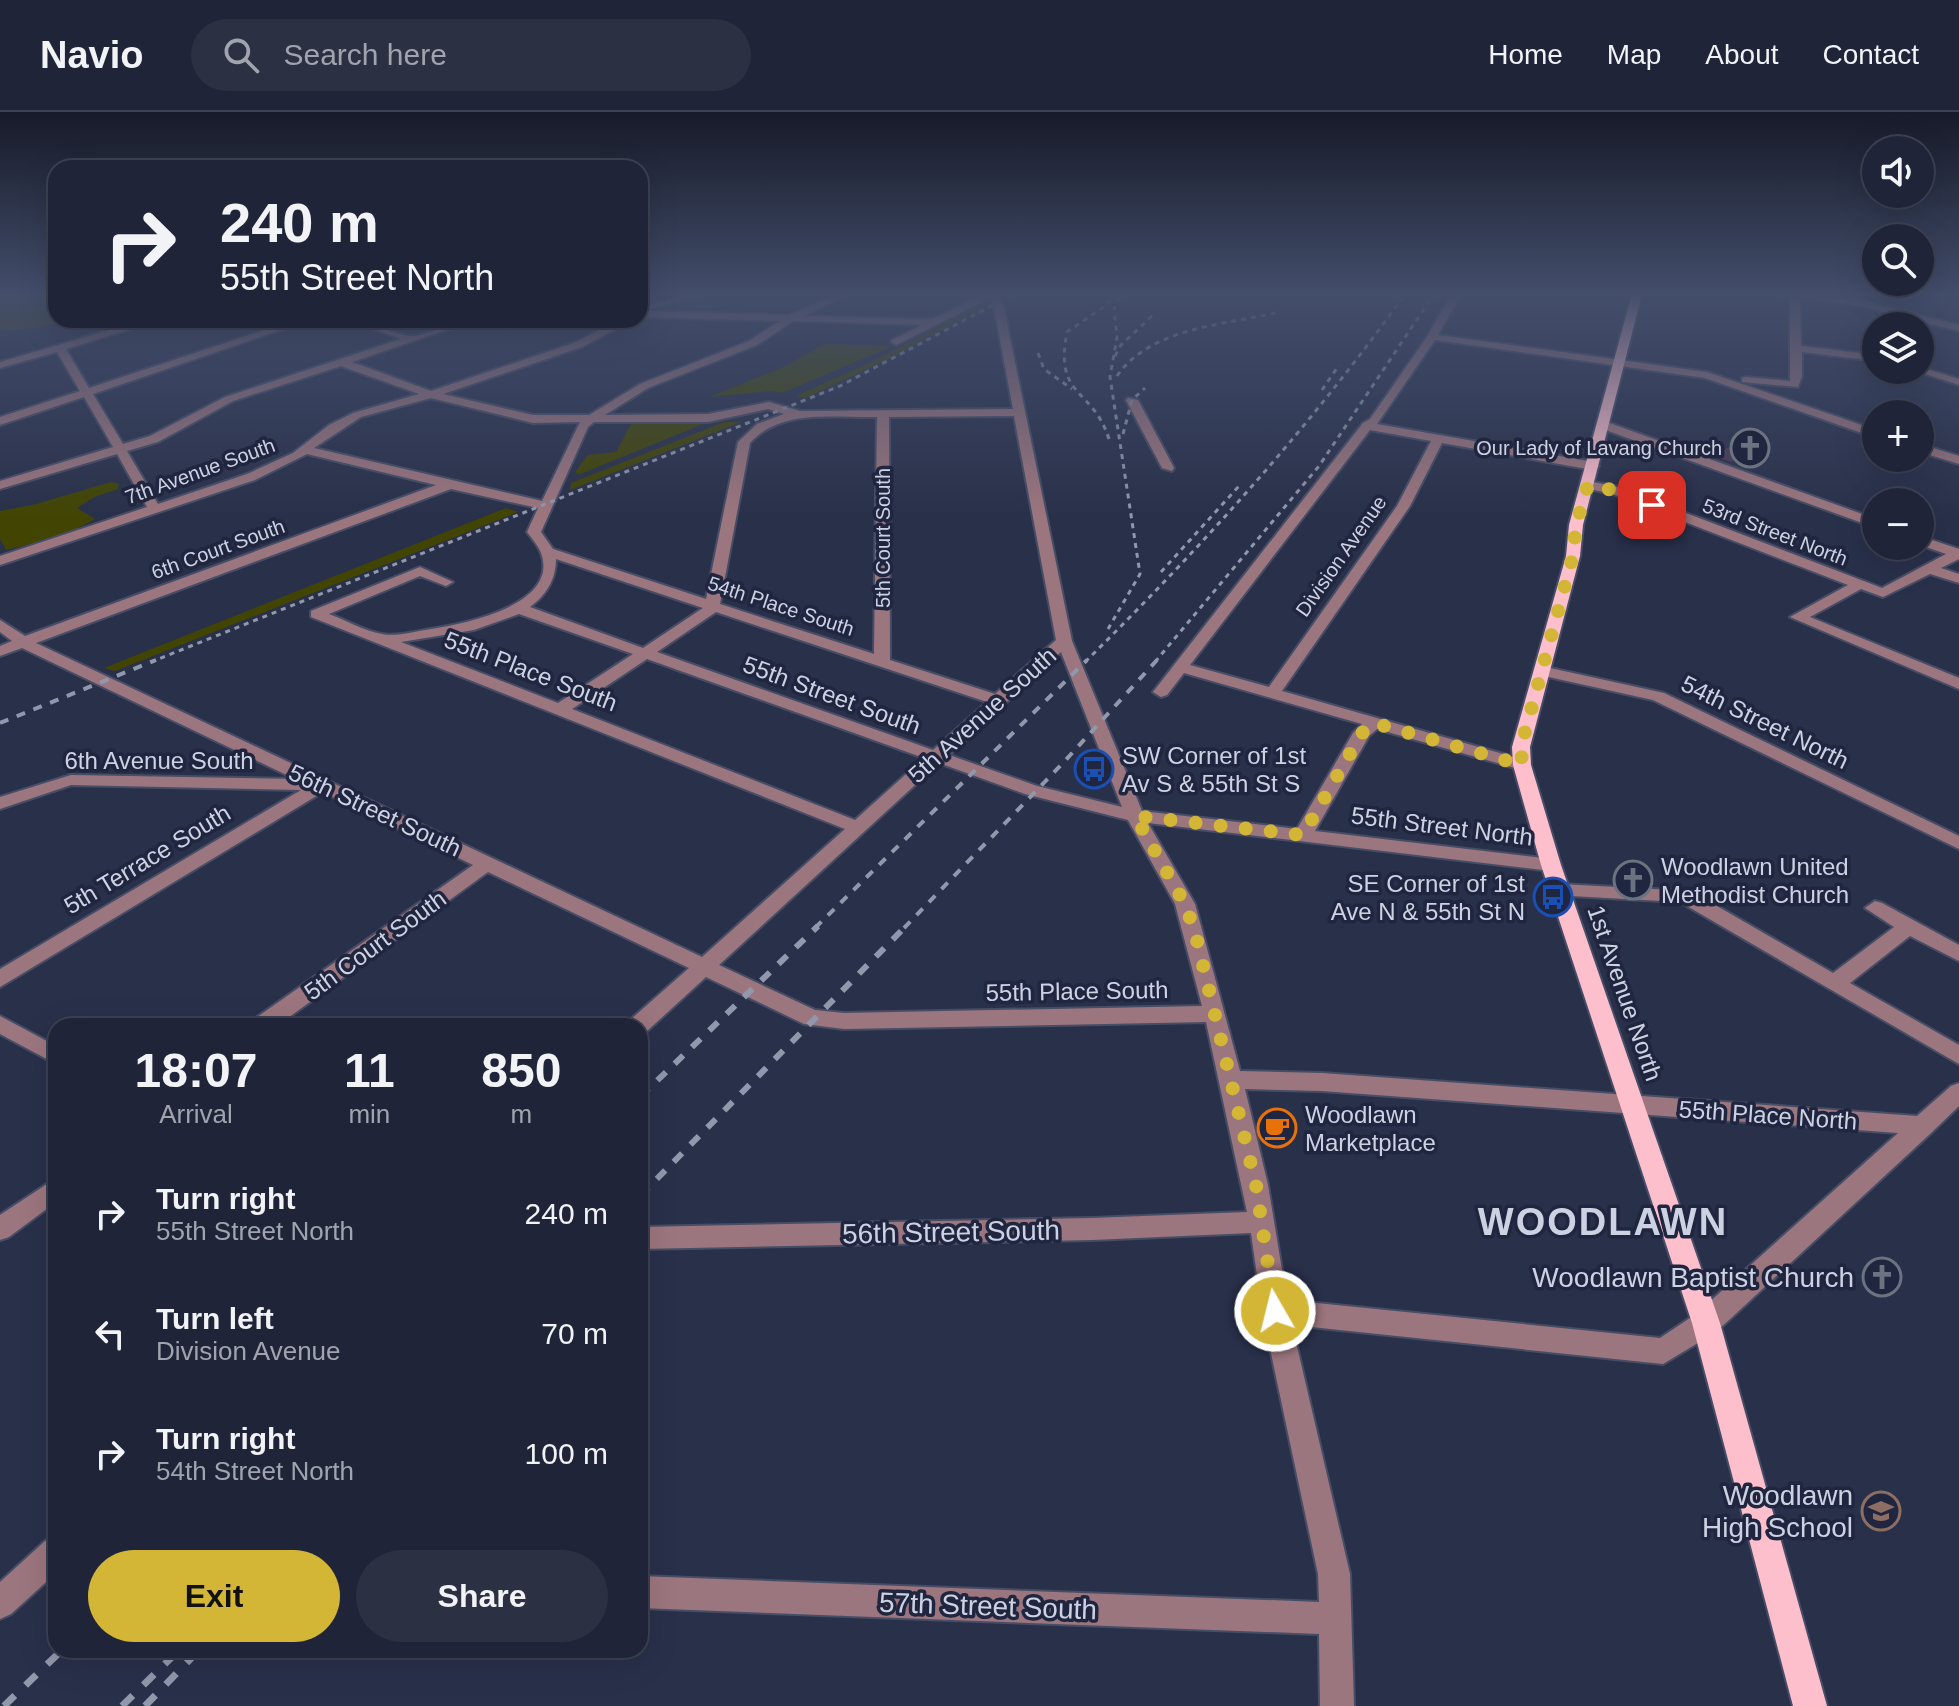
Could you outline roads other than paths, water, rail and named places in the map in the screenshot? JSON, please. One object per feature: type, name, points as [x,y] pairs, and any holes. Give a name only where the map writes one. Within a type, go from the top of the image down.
[{"type":"main road","name":"1st Avenue North","points":[[1619,368],[1576,525],[1573,556],[1521,747],[1522,765],[1556,878],[1706,1323],[1810,1706]]},
{"type":"street","points":[[73,368],[155,509]]},
{"type":"street","points":[[0,421],[156,368]]},
{"type":"street","points":[[0,485],[164,435],[200,412],[229,399],[322,368]]},
{"type":"street","points":[[359,368],[429,394],[533,419],[714,417],[769,405],[799,415]]},
{"type":"street","name":"7th Avenue South","points":[[0,561],[263,473],[306,450],[338,425],[357,415],[506,368]]},
{"type":"street","points":[[379,640],[436,634],[479,624],[533,598],[545,585],[550,563],[548,552],[534,532],[547,505],[543,488],[583,426],[644,386],[688,368]]},
{"type":"street","name":"5th Avenue South","points":[[647,1018],[1064,641],[1011,368]]},
{"type":"street","points":[[1161,692],[1367,426],[1374,421],[1410,368]]},
{"type":"street","points":[[1656,368],[1794,385],[1797,368]]},
{"type":"street","points":[[1934,375],[1959,382]]},
{"type":"street","points":[[1714,377],[1862,429]]},
{"type":"street","points":[[1132,400],[1168,468]]},
{"type":"street","points":[[559,710],[712,607],[744,442],[751,433],[768,423],[799,415],[1020,412]]},
{"type":"street","name":"5th Court South","points":[[882,662],[883,413]]},
{"type":"street","points":[[1604,425],[1862,519]]},
{"type":"street","points":[[1367,426],[1593,466]]},
{"type":"street","name":"Division Avenue","points":[[1272,694],[1403,506],[1438,439]]},
{"type":"street","points":[[306,450],[530,504],[547,505]]},
{"type":"street","points":[[1934,452],[1959,460]]},
{"type":"street","name":"6th Court South","points":[[0,651],[449,485]]},
{"type":"street","name":"53rd Street North","points":[[1588,485],[1613,490],[1858,585]]},
{"type":"street","points":[[475,491],[543,488]]},
{"type":"street","points":[[1934,545],[1958,554]]},
{"type":"street","name":"54th Place South","points":[[548,552],[1000,701]]},
{"type":"street","points":[[1958,554],[1883,593],[1858,585],[1798,617],[1959,684]]},
{"type":"street","points":[[1930,569],[1959,579]]},
{"type":"street","name":"55th Place South","points":[[446,582],[420,571],[316,614],[857,827]]},
{"type":"street","name":"55th Street South","points":[[517,608],[1031,790],[1135,816]]},
{"type":"street","name":"56th Street South","points":[[0,625],[24,643],[753,989]]},
{"type":"street","points":[[1064,641],[1135,816],[1185,904],[1215,1014],[1262,1222],[1275,1311],[1334,1574],[1337,1706]]},
{"type":"street","points":[[1181,667],[1522,765]]},
{"type":"street","name":"54th Street North","points":[[1541,671],[1658,696],[1959,843]]},
{"type":"street","points":[[1303,835],[1362,733],[1374,723]]},
{"type":"street","name":"6th Avenue South","points":[[0,803],[71,780],[322,785]]},
{"type":"street","name":"5th Terrace South","points":[[0,979],[322,785]]},
{"type":"street","name":"55th Street North","points":[[1135,816],[1303,835],[1556,878],[1684,896],[1959,1056]]},
{"type":"street","name":"5th Court South","points":[[272,1018],[488,863]]},
{"type":"street","points":[[1875,908],[1959,954]]},
{"type":"street","points":[[1835,983],[1909,926]]},
{"type":"street","name":"55th Place South","points":[[753,989],[812,1018],[828,1020],[1215,1014]]},
{"type":"street","points":[[0,1024],[48,1051]]},
{"type":"street","name":"55th Place North","points":[[1231,1080],[1322,1082],[1923,1126]]},
{"type":"street","points":[[1275,1311],[1663,1351],[1706,1323],[1959,1092]]},
{"type":"street","points":[[0,1229],[48,1194]]},
{"type":"street","name":"56th Street South","points":[[648,1238],[1092,1229],[1262,1222]]},
{"type":"street","points":[[0,1603],[48,1559]]},
{"type":"street","name":"57th Street South","points":[[648,1592],[1335,1619]]},
{"type":"railway","points":[[151,662],[840,386],[873,368]]},
{"type":"railway","points":[[1044,368],[1072,389]]},
{"type":"railway","points":[[1066,368],[1070,381],[1102,422],[1109,439]]},
{"type":"railway","points":[[1108,629],[1140,574],[1110,377],[1112,368]]},
{"type":"railway","points":[[1117,376],[1124,368]]},
{"type":"railway","points":[[1322,390],[1337,368]]},
{"type":"railway","points":[[1086,661],[1213,530],[1293,439],[1349,368]]},
{"type":"railway","points":[[1155,662],[1319,466],[1384,368]]},
{"type":"railway","points":[[1123,434],[1132,400],[1145,388]]},
{"type":"railway","points":[[1161,572],[1239,486]]},
{"type":"railway","points":[[0,723],[156,660]]},
{"type":"railway","points":[[904,928],[1157,660]]},
{"type":"railway","points":[[815,928],[1086,661]]},
{"type":"railway","points":[[648,1089],[818,926]]},
{"type":"railway","points":[[648,1188],[906,926]]},
{"type":"railway","points":[[4,1706],[54,1658]]},
{"type":"railway","points":[[122,1706],[171,1658]]},
{"type":"railway","points":[[145,1706],[191,1658]]},
{"type":"place","name":"Our Lady of Lavang Church","points":[[1750,448]]},
{"type":"place","name":"SW Corner of 1st Av S & 55th St S","points":[[1094,769]]},
{"type":"place","name":"Woodlawn United Methodist Church","points":[[1633,880]]},
{"type":"place","name":"SE Corner of 1st Ave N & 55th St N","points":[[1553,897]]},
{"type":"place","name":"Woodlawn Marketplace","points":[[1277,1128]]},
{"type":"place","name":"Woodlawn Baptist Church","points":[[1882,1277]]},
{"type":"place","name":"Woodlawn High School","points":[[1881,1511]]},
{"type":"district","name":"WOODLAWN","points":[[1603,1222]]}]
